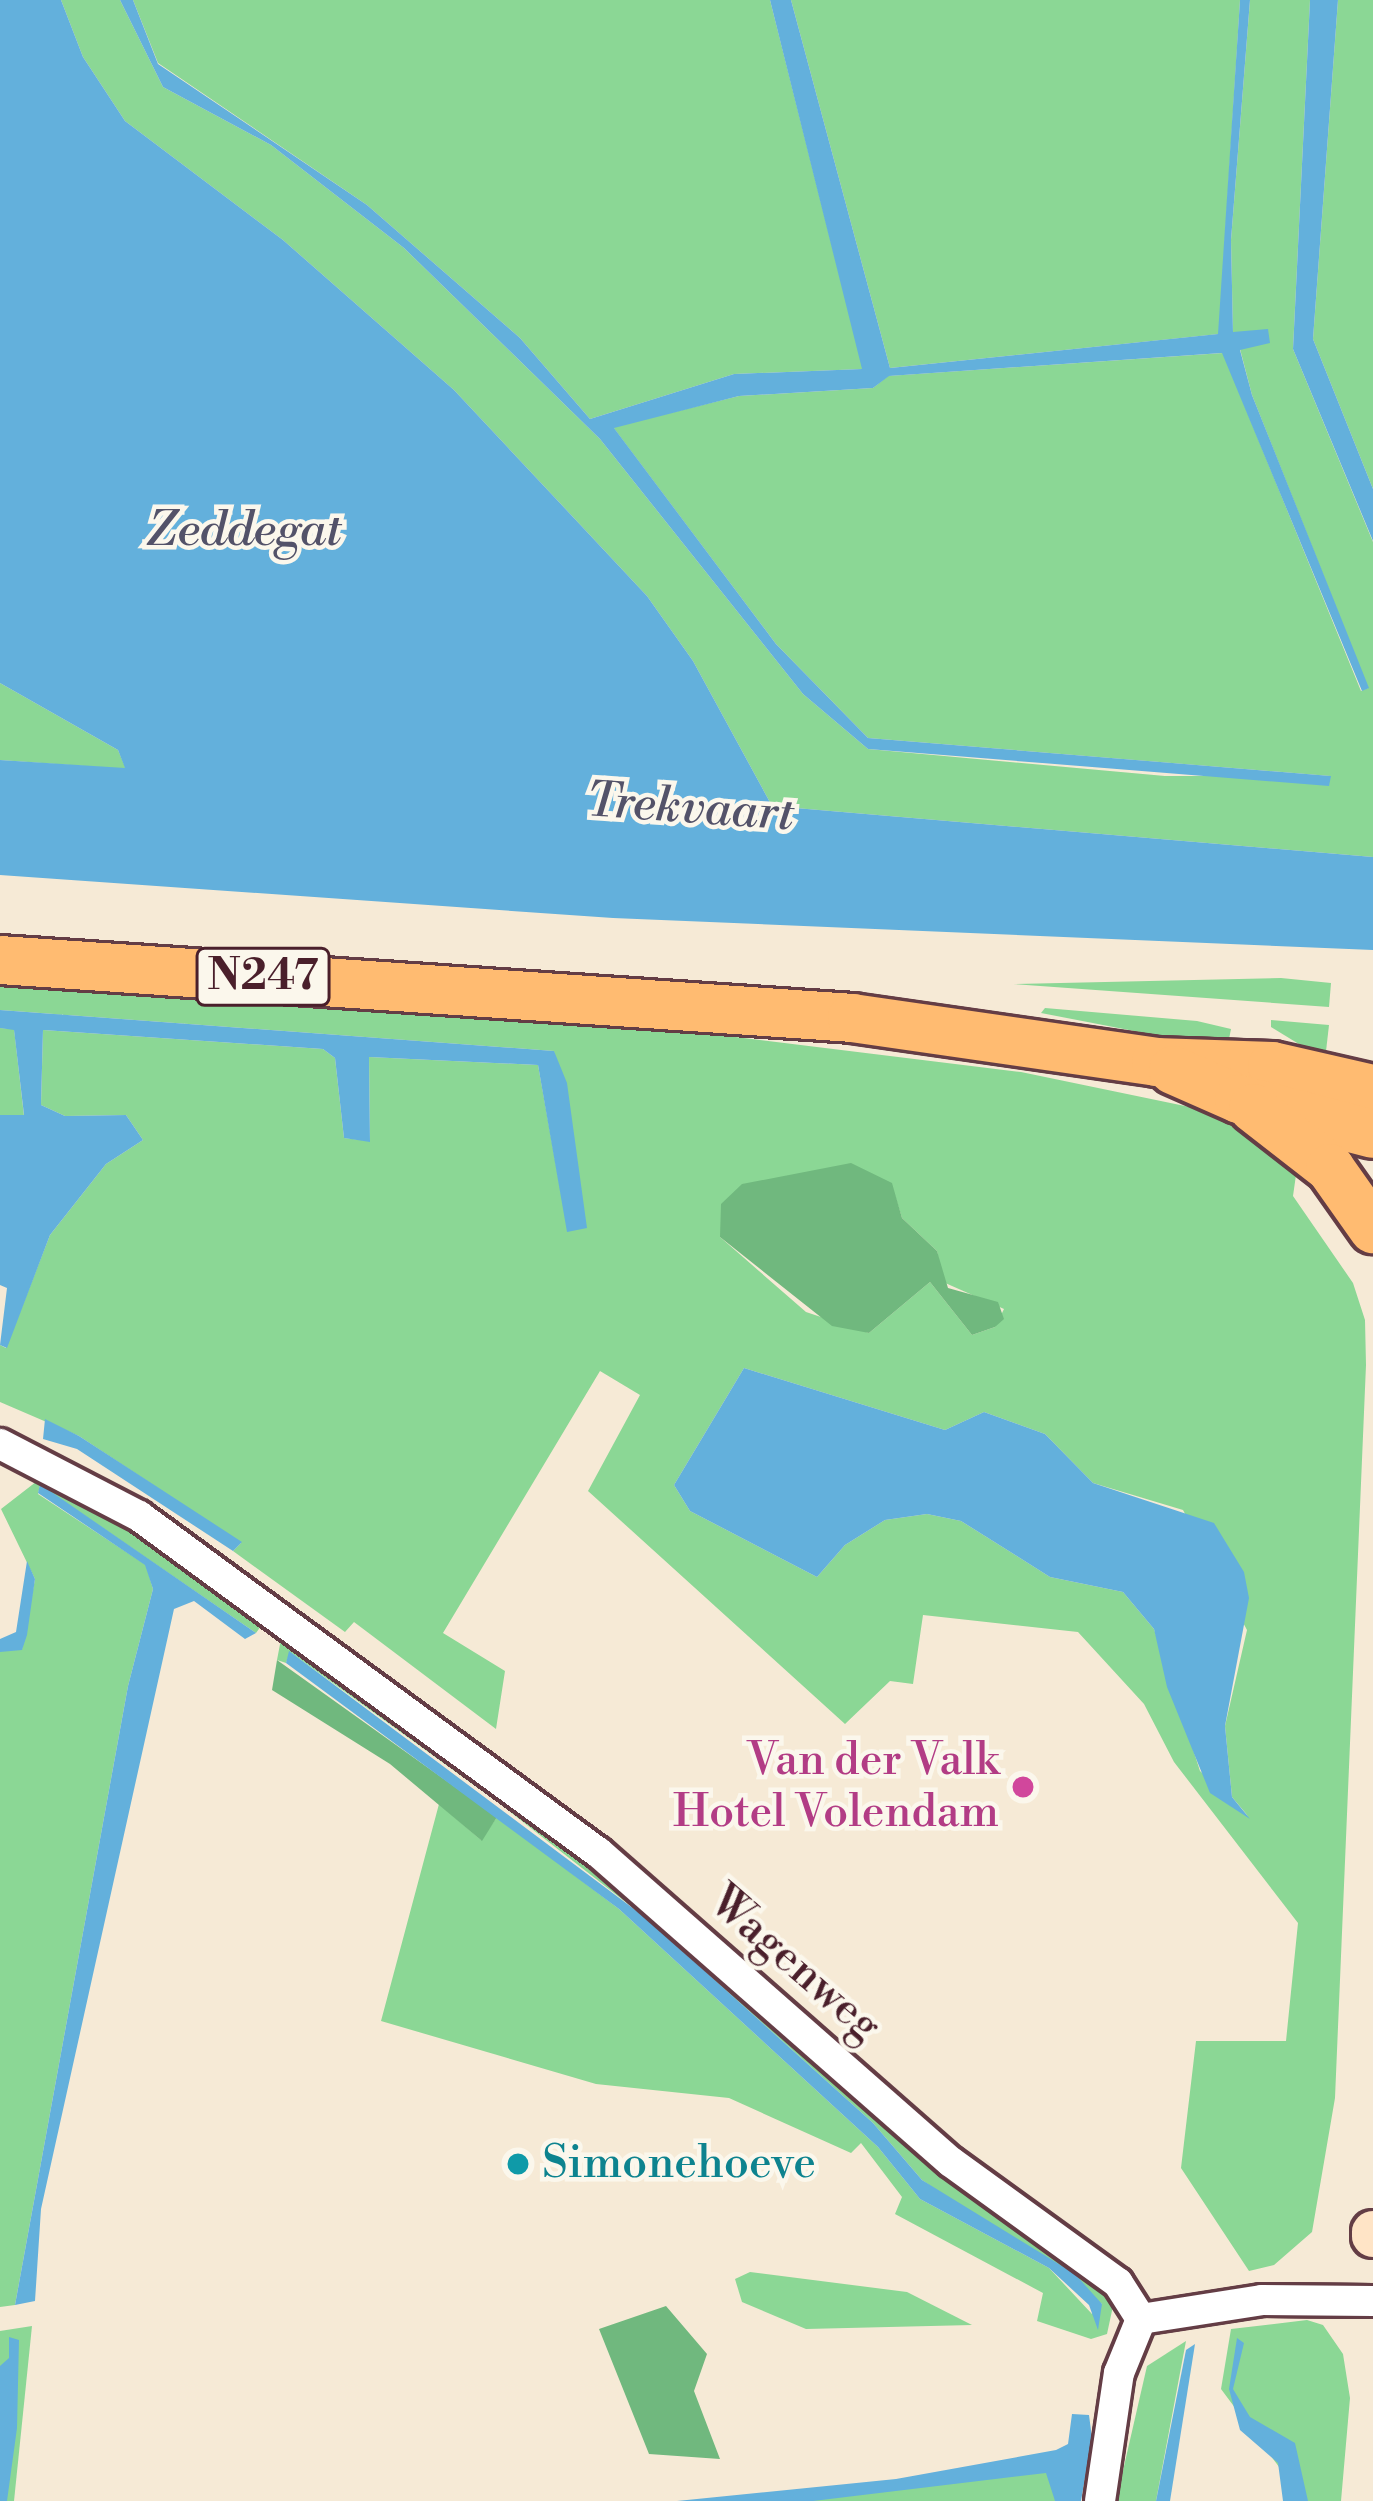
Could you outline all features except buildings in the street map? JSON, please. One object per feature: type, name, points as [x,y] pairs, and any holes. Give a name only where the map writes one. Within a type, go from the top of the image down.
[{"type":"main road","name":"N247","points":[[0,960],[852,1018],[1156,1062],[1272,1066],[1373,1089]]},
{"type":"main road","name":"N247","points":[[1156,1062],[1239,1099],[1373,1134]]},
{"type":"main road","points":[[1239,1099],[1330,1168],[1373,1229]]},
{"type":"street","name":"Wagenweg","points":[[0,1444],[139,1516],[599,1853],[951,2162],[1118,2283],[1141,2319]]},
{"type":"street","points":[[1100,2501],[1119,2373],[1141,2319],[1262,2300],[1373,2301]]},
{"type":"green space","points":[[61,0],[120,0],[163,87],[271,145],[404,248],[600,439],[803,694],[868,749],[1165,776],[1330,776],[868,738],[776,644],[613,427],[739,396],[873,388],[888,376],[1223,353],[1361,691],[1368,688],[1252,395],[1240,349],[1267,330],[1233,333],[1231,240],[1250,0],[1310,0],[1293,349],[1373,542],[1373,857],[772,806],[693,661],[647,596],[454,390],[283,240],[125,121],[83,57]]},
{"type":"green space","points":[[133,0],[770,0],[863,369],[734,374],[590,419],[520,338],[367,205],[158,63]]},
{"type":"green space","points":[[791,0],[1240,0],[1219,334],[890,368]]},
{"type":"green space","points":[[1338,0],[1373,0],[1373,489],[1313,339]]},
{"type":"green space","points":[[0,683],[118,750],[126,769],[0,760]]},
{"type":"green space","points":[[1281,978],[1331,983],[1329,1007],[1013,984]]},
{"type":"green space","points":[[0,982],[671,1029],[1021,1072],[1209,1111],[1298,1161],[1293,1196],[1353,1283],[1365,1320],[1366,1365],[1335,2098],[1312,2232],[1274,2265],[1249,2271],[1181,2168],[1196,2041],[1286,2041],[1298,1923],[1174,1762],[1144,1704],[1078,1632],[923,1615],[913,1684],[890,1681],[845,1724],[588,1491],[640,1395],[600,1371],[443,1633],[505,1671],[496,1729],[354,1622],[345,1632],[233,1551],[241,1543],[79,1436],[0,1402],[0,1345],[6,1348],[50,1235],[106,1164],[143,1140],[126,1115],[65,1116],[41,1105],[43,1030],[323,1049],[335,1058],[344,1138],[370,1141],[369,1057],[538,1065],[568,1232],[554,1051],[0,1010]],"holes":[[[891,1183],[902,1218],[937,1251],[943,1282],[1004,1309],[995,1327],[972,1335],[930,1282],[869,1333],[806,1312],[720,1237]],[[744,1368],[945,1430],[984,1412],[1045,1434],[1093,1483],[1183,1510],[1247,1630],[1225,1726],[1232,1797],[1248,1816],[1200,1771],[1154,1629],[1123,1592],[1050,1577],[961,1521],[927,1514],[885,1520],[845,1545],[817,1577],[690,1511],[674,1485]]]},
{"type":"green space","points":[[1045,1008],[1197,1021],[1231,1029],[1227,1049],[1041,1013]]},
{"type":"green space","points":[[1271,1020],[1329,1025],[1325,1060],[1271,1027]]},
{"type":"green space","points":[[0,1028],[14,1029],[24,1116],[0,1115]]},
{"type":"green space","points":[[851,1163],[892,1183],[902,1218],[937,1251],[948,1288],[998,1302],[1004,1319],[972,1335],[930,1282],[869,1333],[832,1326],[720,1237],[721,1204],[742,1184]]},
{"type":"green space","points":[[41,1478],[61,1480],[254,1611],[261,1626],[256,1633],[40,1485],[38,1494],[146,1565],[153,1589],[128,1686],[15,2305],[0,2307],[0,1639],[22,1649],[35,1579],[1,1509]]},
{"type":"green space","points":[[281,1639],[503,1792],[1100,2279],[1113,2306],[1107,2334],[1091,2339],[1037,2321],[1043,2293],[895,2214],[902,2197],[861,2143],[851,2153],[729,2098],[596,2084],[381,2021],[439,1804],[481,1840],[497,1817],[619,1909],[878,2147],[920,2199],[1049,2268],[1092,2314],[1102,2304],[922,2180],[873,2123],[646,1918],[500,1804],[290,1652],[286,1663],[277,1660]]},
{"type":"green space","points":[[277,1660],[497,1817],[482,1841],[390,1764],[272,1690]]},
{"type":"green space","points":[[750,2272],[907,2292],[972,2325],[806,2329],[742,2302],[735,2279]]},
{"type":"green space","points":[[666,2306],[707,2354],[694,2391],[720,2459],[649,2454],[599,2329]]},
{"type":"green space","points":[[1307,2320],[1323,2325],[1343,2354],[1350,2398],[1341,2501],[1292,2501],[1282,2471],[1221,2389],[1231,2329]]},
{"type":"green space","points":[[32,2326],[14,2501],[0,2501],[0,2331]]},
{"type":"green space","points":[[1186,2341],[1156,2501],[1116,2501],[1147,2366]]},
{"type":"green space","points":[[1076,2460],[1068,2501],[786,2501]]},
{"type":"water","name":"Zeddegat","points":[[0,0],[61,0],[83,57],[125,121],[283,240],[454,390],[647,596],[693,661],[772,806],[1373,857],[1373,950],[613,918],[0,875],[0,760],[125,768],[118,750],[0,683]]},
{"type":"water","points":[[120,0],[133,0],[158,64],[367,205],[520,338],[590,419],[734,374],[862,369],[770,0],[791,0],[890,368],[1218,334],[1240,0],[1250,0],[1231,240],[1233,332],[1268,329],[1270,343],[1240,350],[1252,395],[1369,688],[1362,691],[1222,353],[889,376],[873,388],[739,396],[614,428],[776,644],[868,738],[1331,776],[1329,786],[868,749],[803,694],[600,439],[404,248],[271,145],[163,87]]},
{"type":"water","points":[[1310,0],[1338,0],[1313,339],[1373,489],[1373,541],[1293,349]]},
{"type":"water","points":[[0,1010],[554,1051],[567,1083],[587,1228],[567,1232],[538,1065],[369,1057],[370,1142],[344,1138],[335,1058],[323,1049],[43,1030],[41,1105],[65,1116],[126,1115],[143,1140],[106,1164],[50,1235],[7,1348],[0,1345],[7,1288],[0,1285],[0,1115],[24,1115],[14,1030],[0,1028]]},
{"type":"water","points":[[744,1368],[945,1430],[984,1412],[1045,1434],[1093,1483],[1214,1523],[1244,1572],[1249,1598],[1225,1726],[1232,1797],[1250,1819],[1210,1793],[1167,1687],[1154,1629],[1123,1592],[1050,1577],[961,1521],[927,1514],[885,1520],[845,1545],[817,1577],[690,1511],[674,1485]]},
{"type":"water","points":[[45,1419],[242,1542],[233,1551],[77,1449],[43,1439]]},
{"type":"water","points":[[40,1484],[256,1633],[245,1639],[194,1601],[174,1609],[41,2209],[35,2301],[15,2305],[128,1686],[153,1589],[145,1565],[38,1493]]},
{"type":"water","points":[[27,1561],[35,1579],[27,1635],[22,1650],[0,1652],[0,1639],[16,1632]]},
{"type":"water","points":[[289,1651],[646,1918],[873,2123],[922,2180],[1075,2274],[1102,2304],[1098,2330],[1089,2305],[1049,2268],[920,2199],[878,2147],[619,1909],[286,1663]]},
{"type":"water","points":[[9,2337],[19,2340],[17,2428],[7,2501],[0,2501],[0,2366],[9,2358]]},
{"type":"water","points":[[1237,2338],[1244,2343],[1233,2389],[1250,2417],[1295,2443],[1308,2501],[1283,2501],[1278,2463],[1240,2430],[1229,2389]]},
{"type":"water","points":[[1195,2344],[1170,2501],[1156,2501],[1186,2350]]},
{"type":"water","points":[[1072,2414],[1089,2415],[1092,2438],[1081,2501],[1055,2501],[1046,2473],[813,2501],[677,2501],[896,2479],[1056,2450],[1068,2444]]},
{"type":"place","name":"Van der Valk Hotel Volendam","points":[[1023,1787]]},
{"type":"place","name":"Simonehoeve","points":[[518,2164]]},
{"type":"water label","name":"Trekvaart","points":[[690,809]]}]
